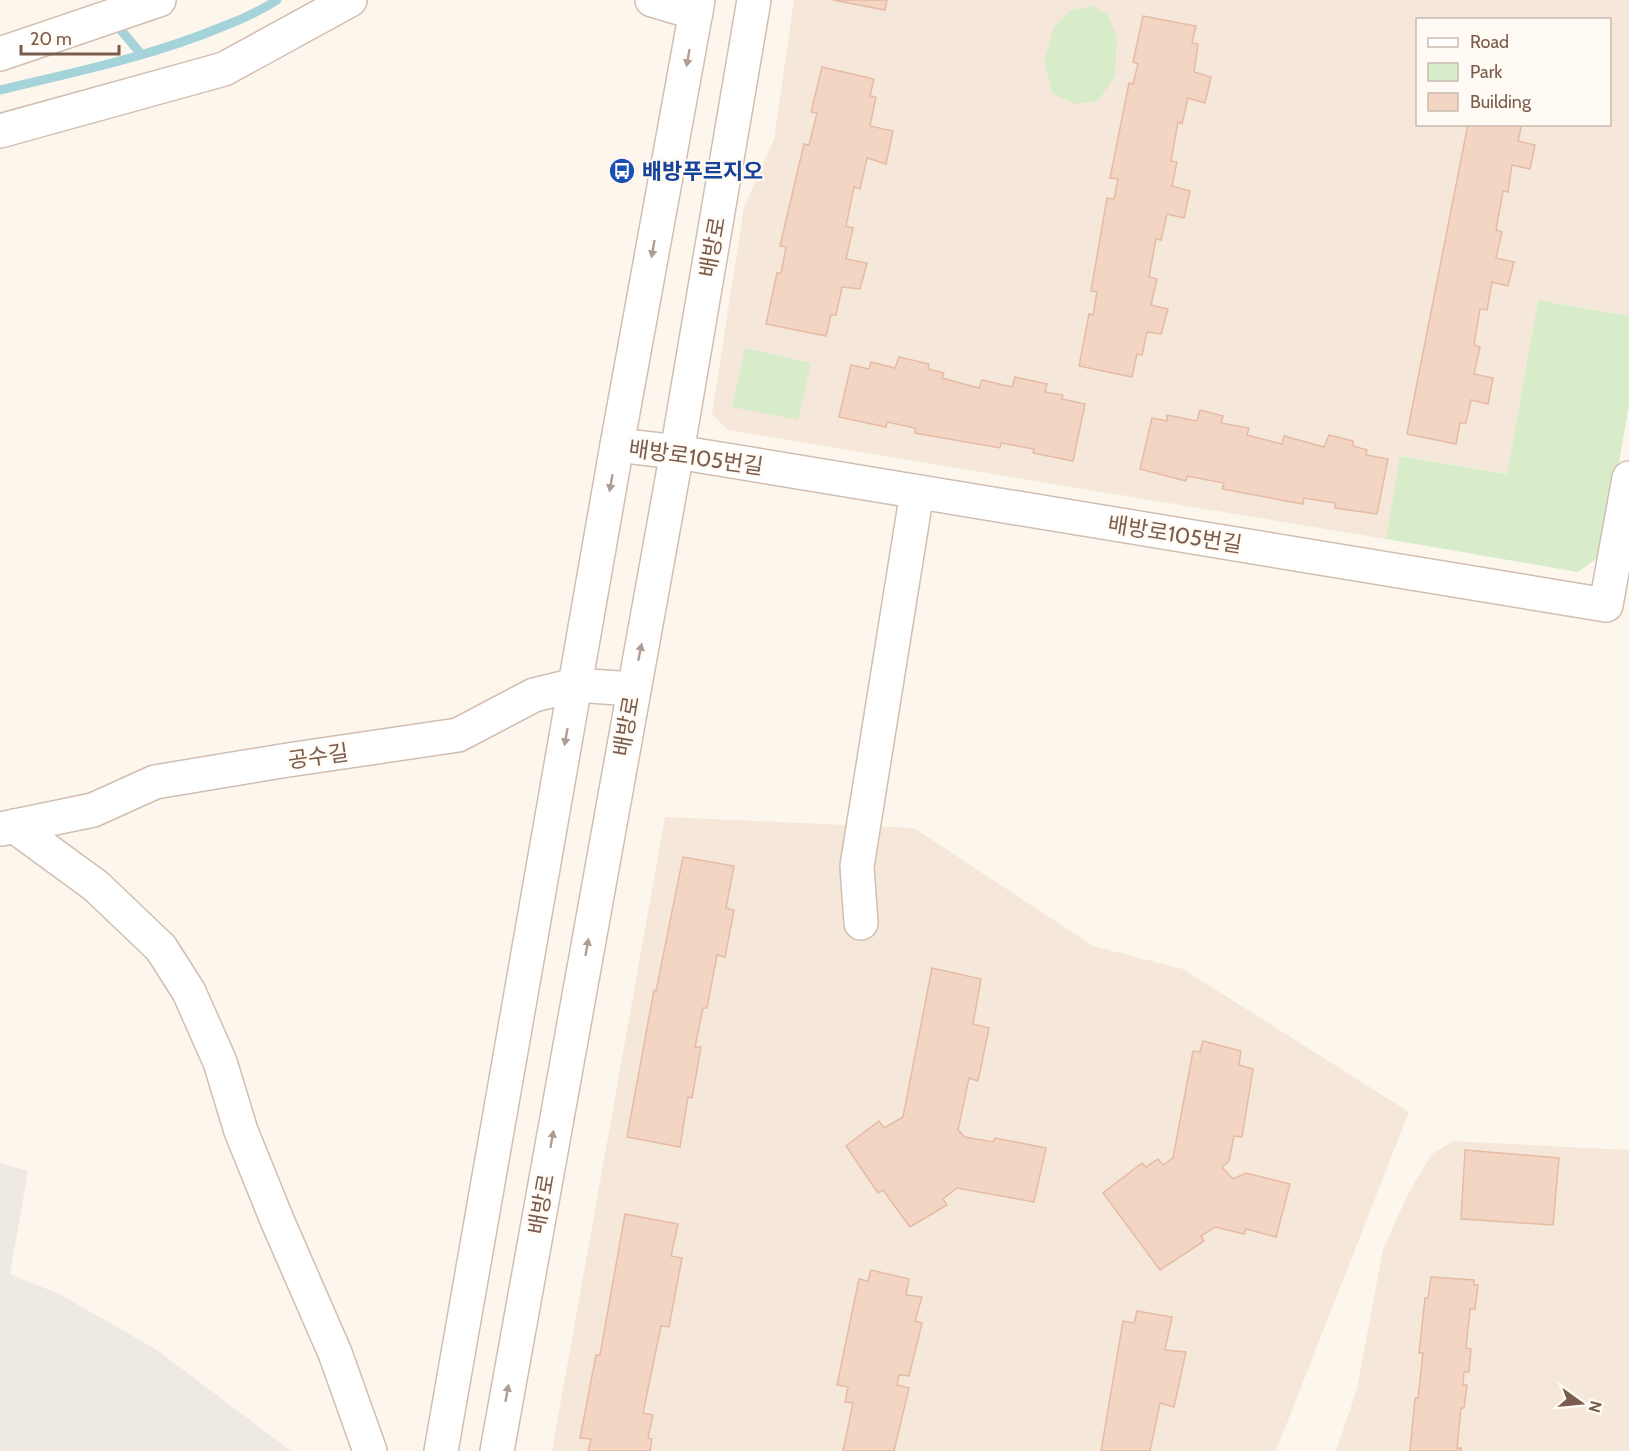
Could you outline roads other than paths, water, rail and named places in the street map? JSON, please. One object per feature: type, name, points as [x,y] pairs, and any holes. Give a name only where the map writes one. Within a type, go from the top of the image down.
[{"type":"street","points":[[0,54],[159,0]]},
{"type":"street","points":[[0,130],[224,69],[350,0]]},
{"type":"street","points":[[441,1451],[617,445],[697,7],[652,0]]},
{"type":"street","name":"배방로","points":[[497,1451],[677,452],[754,0]]},
{"type":"street","name":"배방로105번길","points":[[617,445],[677,452],[1606,605],[1629,478]]},
{"type":"street","points":[[861,923],[857,866],[917,492]]},
{"type":"street","name":"공수길","points":[[7,827],[93,810],[155,782],[458,735],[534,695],[575,686],[633,689]]},
{"type":"street","points":[[7,827],[96,886],[162,948],[189,992],[220,1062],[241,1131],[335,1353],[370,1451]]},
{"type":"waterway","points":[[0,90],[170,46],[238,21],[277,0]]},
{"type":"waterway","points":[[115,23],[141,54]]},
{"type":"place","name":"배방푸르지오","points":[[622,171]]}]
